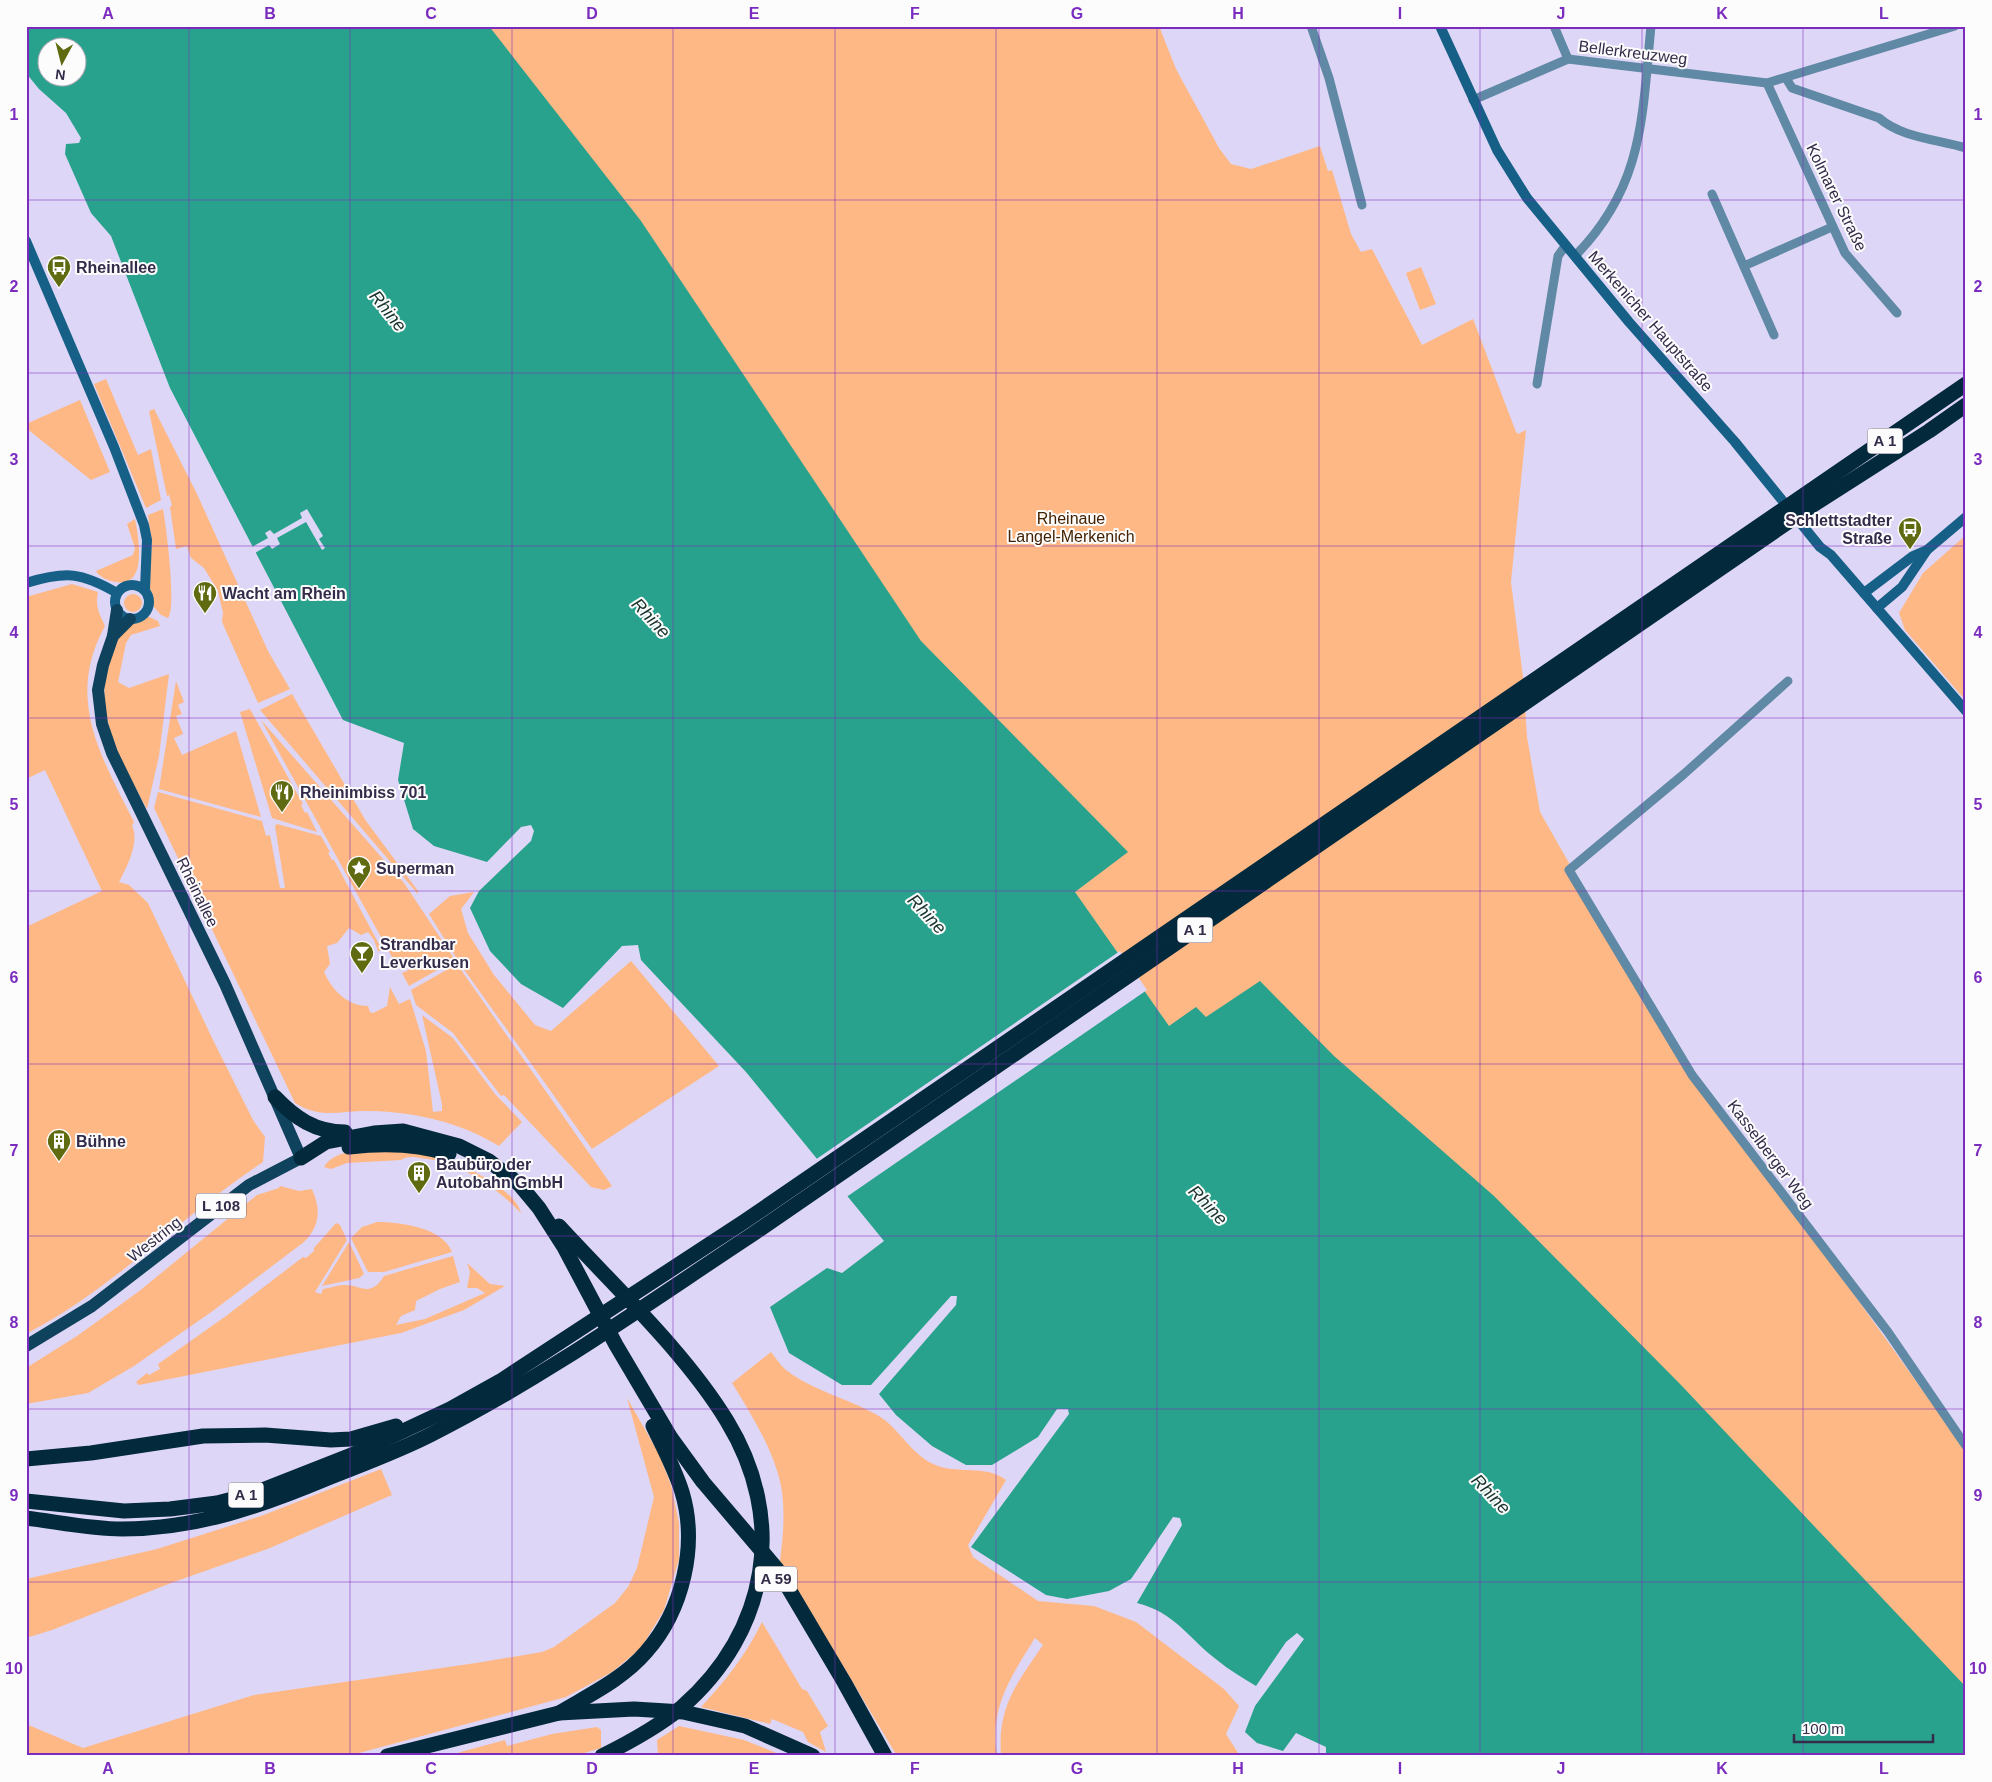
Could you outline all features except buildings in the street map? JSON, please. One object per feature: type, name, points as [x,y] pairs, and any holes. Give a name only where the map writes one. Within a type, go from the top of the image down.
[{"type":"highway","name":"A 1","points":[[26,1518],[122,1529],[173,1525],[225,1517],[318,1482],[431,1434],[513,1389],[579,1349],[753,1234],[1806,502],[1966,384]]},
{"type":"highway","name":"A 1","points":[[26,1501],[124,1511],[170,1509],[217,1503],[271,1487],[354,1454],[450,1409],[502,1380],[746,1221],[1806,502],[1929,431],[1966,404]]},
{"type":"highway","points":[[275,1097],[289,1112],[315,1127],[333,1132],[374,1132]]},
{"type":"highway","name":"A 59","points":[[374,1132],[396,1130],[410,1132],[459,1146],[505,1172],[529,1195],[564,1247],[616,1345],[670,1438],[703,1482],[777,1569],[844,1682],[885,1756]]},
{"type":"highway","points":[[301,1158],[326,1142],[374,1132]]},
{"type":"highway","name":"A 59","points":[[301,1158],[366,1145],[418,1146],[455,1155],[471,1162],[507,1185],[524,1199],[558,1247],[607,1345],[650,1420],[680,1467],[758,1555],[778,1582],[855,1710],[875,1756]]},
{"type":"highway","points":[[529,1195],[661,1336],[727,1421],[744,1454],[757,1494],[763,1532],[763,1549],[754,1601],[735,1644],[724,1662],[681,1708],[658,1726],[602,1756]]},
{"type":"highway","points":[[26,1459],[132,1448],[203,1436],[265,1435],[331,1440],[350,1439],[450,1409]]},
{"type":"highway","points":[[559,1713],[611,1682],[646,1652],[670,1616],[684,1578],[689,1537],[682,1492],[650,1420]]},
{"type":"highway","points":[[387,1756],[559,1713],[634,1709],[698,1715],[745,1726],[813,1756]]},
{"type":"main road","name":"Rheinallee","points":[[117,610],[113,636],[103,665],[98,690],[102,724],[112,753],[225,984],[248,1042],[275,1097],[301,1158]]},
{"type":"main road","name":"Rheinallee","points":[[113,636],[130,619]]},
{"type":"main road","name":"Westring","points":[[26,1346],[92,1306],[249,1185],[301,1158]]},
{"type":"street","points":[[1311,26],[1329,78],[1362,205]]},
{"type":"street","name":"Merkenicher Hauptstraße","points":[[1440,26],[1497,150],[1528,198],[1630,322],[1736,442],[1820,547],[1832,555],[1966,711]]},
{"type":"street","points":[[1554,26],[1568,59]]},
{"type":"street","points":[[1576,256],[1602,225],[1623,189],[1639,135],[1651,26]]},
{"type":"street","points":[[1767,83],[1956,26]]},
{"type":"street","name":"Bellerkreuzweg","points":[[1473,100],[1568,59],[1767,83]]},
{"type":"street","points":[[1786,78],[1792,88],[1879,118],[1887,126],[1936,142],[1966,148]]},
{"type":"street","name":"Kolmarer Straße","points":[[1767,83],[1845,253],[1897,313]]},
{"type":"street","points":[[1712,194],[1774,335]]},
{"type":"street","points":[[1744,266],[1832,227]]},
{"type":"street","name":"Rheinallee","points":[[26,241],[141,515],[147,540],[145,589],[150,599],[148,610],[138,618],[130,619]]},
{"type":"street","points":[[1536,384],[1558,256],[1566,245]]},
{"type":"street","points":[[1877,608],[1902,587],[1927,550],[1966,517]]},
{"type":"street","points":[[1864,593],[1913,556],[1927,550]]},
{"type":"street","name":"Rheinallee","points":[[134,584],[146,562]]},
{"type":"street","points":[[26,583],[58,574],[80,575],[91,578],[117,593],[124,586],[134,584],[145,589]]},
{"type":"street","name":"Rheinallee","points":[[117,593],[115,598],[117,610]]},
{"type":"street","points":[[117,610],[122,616],[130,619]]},
{"type":"street","name":"Kasselberger Weg","points":[[1788,681],[1684,774],[1569,870],[1692,1075],[1888,1332],[1966,1446]]},
{"type":"green space","name":"Rheinaue Langel-Merkenich","points":[[266,26],[1159,26],[1176,69],[1219,148],[1231,164],[1251,169],[1320,146],[1328,171],[1332,170],[1351,234],[1361,252],[1372,249],[1422,345],[1473,319],[1516,432],[1518,434],[1526,430],[1511,582],[1523,677],[1527,737],[1540,812],[1590,900],[1696,1074],[1966,1451],[1966,1756],[1714,1756]]},
{"type":"green space","points":[[1421,267],[1436,304],[1420,310],[1406,273]]},
{"type":"green space","points":[[106,379],[138,455],[151,449],[161,500],[146,508],[94,384]]},
{"type":"green space","points":[[80,400],[110,472],[91,480],[26,428],[26,424]]},
{"type":"green space","points":[[154,409],[197,494],[268,651],[290,689],[258,703],[222,622],[223,613],[218,591],[204,568],[191,558],[187,546],[176,549],[170,507],[172,505],[169,495],[167,496],[149,411]]},
{"type":"green space","points":[[163,509],[171,584],[168,618],[161,615],[153,606],[153,596],[149,587],[152,544],[148,515]]},
{"type":"green space","points":[[135,519],[139,548],[137,569],[133,577],[126,582],[110,581],[99,575],[96,571],[133,555],[135,548],[127,524]]},
{"type":"green space","points":[[1966,535],[1966,701],[1905,630],[1899,613],[1923,573]]},
{"type":"green space","points":[[72,584],[98,592],[97,605],[105,626],[93,653],[88,678],[88,703],[92,727],[100,750],[134,822],[132,826],[134,846],[129,862],[119,882],[129,885],[148,903],[253,1120],[265,1137],[263,1162],[204,1205],[88,1296],[26,1334],[26,927],[102,891],[45,770],[26,779],[26,597]]},
{"type":"green space","points":[[129,594],[137,594],[142,599],[140,610],[129,612],[124,607],[124,599]]},
{"type":"green space","points":[[147,616],[158,621],[160,626],[131,635],[126,643],[118,682],[129,688],[169,674],[159,756],[147,809],[119,755],[112,736],[107,717],[105,677],[110,657],[118,639],[130,624]]},
{"type":"green space","points":[[176,681],[184,702],[178,705],[182,714],[176,716],[183,734],[174,738],[182,755],[236,731],[261,817],[159,789]]},
{"type":"green space","points":[[292,694],[366,821],[418,891],[418,894],[260,710]]},
{"type":"green space","points":[[250,709],[317,832],[272,818],[240,712]]},
{"type":"green space","points":[[261,720],[404,883],[455,960],[409,986],[402,973],[409,970],[408,967],[392,957]]},
{"type":"green space","points":[[158,792],[262,821],[266,836],[270,835],[280,888],[285,888],[275,826],[277,824],[321,836],[330,852],[328,853],[332,860],[334,860],[381,951],[378,951],[374,940],[368,932],[361,935],[349,928],[337,943],[327,946],[330,964],[324,972],[327,979],[341,996],[353,1003],[368,1006],[370,1012],[373,1013],[387,1006],[390,987],[399,1004],[410,999],[426,1051],[433,1112],[442,1111],[442,1104],[422,1015],[453,1038],[495,1094],[522,1122],[499,1146],[469,1131],[420,1116],[370,1111],[323,1113],[295,1103],[154,808]]},
{"type":"green space","points":[[474,892],[461,909],[468,933],[494,975],[535,1025],[551,1031],[631,961],[719,1066],[592,1149],[460,964],[429,914],[450,896]]},
{"type":"green space","points":[[457,964],[612,1186],[604,1190],[591,1187],[504,1095],[501,1096],[453,1033],[416,1005],[411,990]]},
{"type":"green space","points":[[391,1149],[434,1156],[474,1172],[499,1186],[509,1195],[521,1213],[500,1193],[475,1176],[449,1164],[434,1160],[410,1157],[401,1160],[347,1163],[331,1169],[324,1167],[329,1161],[345,1153]]},
{"type":"green space","points":[[280,1186],[299,1191],[312,1189],[315,1196],[318,1210],[316,1223],[304,1242],[214,1310],[134,1366],[88,1393],[26,1404],[26,1368],[77,1336],[138,1292],[257,1195]]},
{"type":"green space","points":[[377,1222],[408,1225],[430,1232],[447,1244],[452,1252],[384,1272],[368,1272],[351,1238],[362,1227]]},
{"type":"green space","points":[[336,1223],[340,1225],[347,1240],[315,1292],[321,1294],[323,1289],[341,1285],[369,1289],[379,1283],[384,1276],[453,1256],[460,1282],[440,1289],[416,1301],[415,1310],[401,1316],[396,1325],[425,1319],[485,1293],[477,1288],[467,1288],[470,1272],[467,1263],[490,1284],[505,1286],[464,1310],[401,1333],[139,1385],[136,1382],[147,1373],[149,1375],[160,1369],[158,1364],[226,1316],[303,1257],[306,1258],[314,1251],[314,1248]]},
{"type":"green space","points":[[349,1242],[364,1274],[359,1278],[322,1286]]},
{"type":"green space","points":[[771,1352],[784,1368],[797,1378],[882,1418],[919,1455],[933,1464],[951,1469],[989,1472],[1006,1480],[968,1545],[973,1557],[1038,1601],[1094,1606],[1136,1622],[1224,1689],[1239,1706],[1226,1734],[1240,1756],[1001,1756],[1002,1723],[1006,1709],[1017,1684],[1043,1645],[1035,1638],[1010,1680],[999,1707],[995,1738],[997,1756],[897,1756],[780,1561],[783,1535],[783,1501],[779,1478],[769,1449],[732,1383]]},
{"type":"green space","points":[[627,1398],[659,1454],[671,1485],[679,1523],[679,1559],[664,1610],[641,1648],[612,1672],[566,1697],[348,1756],[26,1756],[26,1724],[83,1748],[254,1695],[476,1663],[542,1652],[554,1647],[615,1603],[628,1587],[637,1568],[654,1497]]},
{"type":"green space","points":[[381,1469],[392,1495],[270,1548],[26,1638],[26,1579],[157,1549],[261,1516]]},
{"type":"green space","points":[[762,1622],[802,1689],[807,1691],[828,1726],[820,1732],[826,1752],[808,1742],[803,1732],[772,1719],[770,1724],[701,1707],[735,1667]]},
{"type":"green space","points":[[679,1726],[744,1740],[784,1756],[658,1756],[657,1740]]},
{"type":"green space","points":[[597,1727],[601,1730],[601,1748],[574,1756],[446,1756],[505,1740],[507,1746],[552,1734]]},
{"type":"water","name":"Rhine","points":[[26,26],[489,26],[641,221],[921,641],[1128,852],[1075,892],[1169,1026],[1196,1007],[1206,1017],[1260,981],[1334,1056],[1494,1196],[1681,1385],[1966,1687],[1966,1756],[1419,1756],[1417,1754],[1414,1756],[1326,1756],[1326,1747],[1296,1733],[1283,1751],[1257,1743],[1245,1732],[1255,1706],[1304,1639],[1297,1633],[1286,1642],[1256,1686],[1222,1664],[1181,1627],[1162,1613],[1137,1603],[1182,1525],[1180,1518],[1173,1517],[1131,1579],[1109,1591],[1067,1599],[1046,1595],[971,1547],[1069,1414],[1068,1409],[1057,1409],[1038,1437],[992,1465],[966,1465],[932,1446],[896,1415],[879,1394],[956,1305],[957,1296],[951,1296],[871,1385],[842,1385],[789,1353],[770,1307],[827,1268],[842,1273],[884,1241],[746,1072],[641,960],[638,945],[622,946],[563,1008],[521,984],[490,951],[470,908],[479,891],[531,841],[534,831],[531,825],[521,827],[487,862],[434,846],[413,829],[398,780],[404,743],[343,720],[170,388],[111,236],[91,213],[65,154],[66,144],[79,143],[81,138],[66,113],[38,88],[88,88],[88,38],[38,38],[38,88],[26,73]]},
{"type":"pier","points":[[307,509],[323,536],[319,539],[325,548],[322,550],[306,522],[277,538],[280,544],[272,549],[269,545],[253,554],[250,548],[268,538],[265,533],[270,530],[274,534],[302,518],[300,513]]},
{"type":"pier","points":[[1120,951],[1147,990],[845,1198],[815,1160]]},
{"type":"place","name":"Rheinallee","points":[[59,288]]},
{"type":"place","name":"Schlettstadter Straße","points":[[1910,550]]},
{"type":"place","name":"Wacht am Rhein","points":[[205,614]]},
{"type":"place","name":"Rheinimbiss 701","points":[[282,813]]},
{"type":"place","name":"Superman","points":[[359,889]]},
{"type":"place","name":"Strandbar Leverkusen","points":[[362,974]]},
{"type":"place","name":"Bühne","points":[[59,1162]]},
{"type":"place","name":"Baubüro der Autobahn GmbH","points":[[419,1194]]}]
